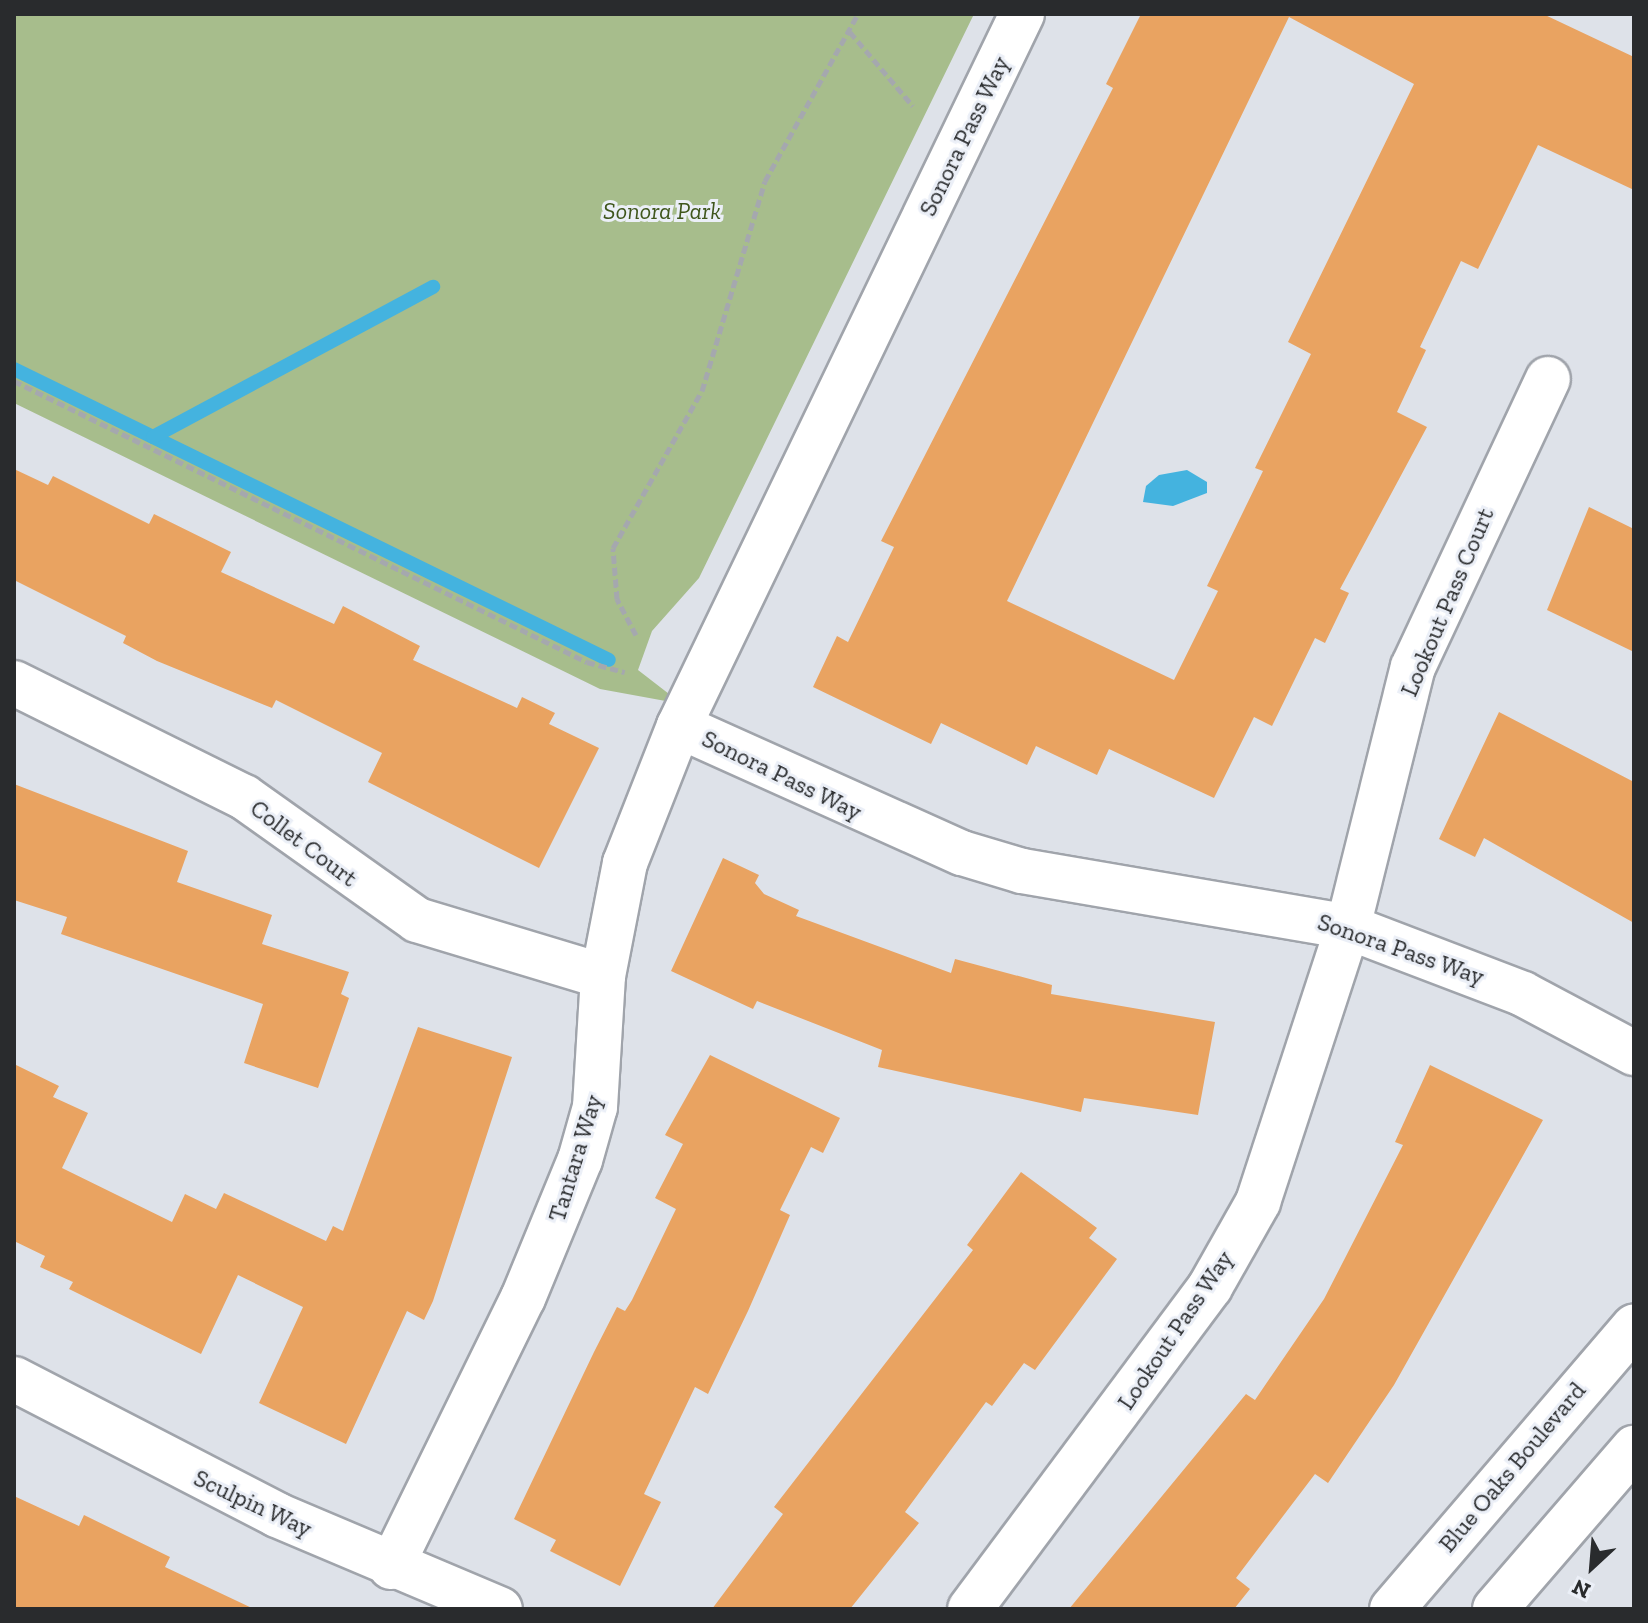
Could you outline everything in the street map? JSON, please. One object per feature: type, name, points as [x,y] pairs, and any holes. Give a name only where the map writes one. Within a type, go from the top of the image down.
[{"type":"street","name":"Sonora Pass Way","points":[[1022,14],[679,726],[884,823],[1007,866],[1348,927],[1510,988],[1634,1053]]},
{"type":"street","name":"Lookout Pass Court","points":[[1348,927],[1413,667],[1548,379]]},
{"type":"street","name":"Collet Court","points":[[14,683],[244,797],[417,920],[603,976]]},
{"type":"street","name":"Tantara Way","points":[[391,1567],[523,1298],[580,1160],[603,1050],[603,976],[625,863],[679,726]]},
{"type":"street","name":"Lookout Pass Way","points":[[970,1609],[1169,1345],[1258,1202],[1348,927]]},
{"type":"street","name":"Blue Oaks Boulevard","points":[[1392,1609],[1634,1327]]},
{"type":"street","name":"Sculpin Way","points":[[14,1379],[144,1451],[391,1567],[500,1609]]},
{"type":"street","points":[[1495,1609],[1634,1448]]},
{"type":"path","points":[[636,635],[617,599],[613,548],[702,391],[765,181],[858,14]]},
{"type":"path","points":[[850,32],[913,106]]},
{"type":"path","points":[[14,381],[587,662],[625,672]]},
{"type":"green space","name":"Sonora Park","points":[[14,14],[974,14],[699,578],[652,631],[638,670],[682,704],[600,689],[14,403]]},
{"type":"water","points":[[1187,470],[1207,482],[1207,493],[1173,506],[1143,502],[1146,486],[1159,475]]},
{"type":"building","points":[[1141,14],[1543,14],[1634,57],[1634,190],[1538,145],[1478,269],[1461,261],[1420,347],[1426,350],[1397,412],[1427,427],[1340,589],[1349,593],[1325,643],[1315,638],[1272,726],[1254,717],[1214,798],[1109,749],[1097,775],[1036,746],[1027,765],[941,723],[931,744],[813,687],[837,636],[848,642],[894,547],[881,541],[1113,88],[1106,84]],"holes":[[[1289,17],[1414,84],[1288,342],[1311,354],[1255,468],[1263,471],[1207,586],[1218,591],[1174,680],[1007,601]]]},
{"type":"building","points":[[14,469],[48,485],[53,476],[149,524],[154,514],[231,552],[221,572],[334,624],[343,606],[420,646],[413,660],[517,708],[522,697],[555,713],[549,724],[599,748],[539,868],[368,782],[382,753],[276,700],[272,708],[157,661],[123,643],[126,636],[14,580]]},
{"type":"building","points":[[1589,507],[1634,529],[1634,652],[1547,610]]},
{"type":"building","points":[[1499,712],[1634,782],[1634,923],[1484,838],[1475,857],[1439,839]]},
{"type":"building","points":[[14,784],[188,851],[177,882],[272,915],[262,944],[349,972],[341,994],[349,998],[318,1088],[244,1063],[263,1004],[61,934],[67,917],[14,900]]},
{"type":"building","points":[[723,858],[759,875],[755,883],[764,894],[799,910],[796,916],[951,973],[955,959],[1052,985],[1051,994],[1215,1022],[1198,1115],[1084,1098],[1081,1112],[878,1067],[882,1050],[757,1001],[753,1009],[671,971]]},
{"type":"building","points":[[418,1027],[512,1057],[433,1301],[424,1320],[407,1311],[346,1444],[259,1403],[303,1307],[238,1275],[201,1354],[69,1289],[73,1282],[40,1267],[45,1256],[14,1241],[14,1064],[59,1086],[53,1097],[88,1113],[62,1168],[172,1222],[185,1194],[216,1209],[224,1193],[326,1241],[333,1226],[343,1231]]},
{"type":"building","points":[[710,1055],[840,1118],[823,1153],[811,1147],[780,1210],[790,1215],[748,1311],[708,1394],[695,1387],[644,1494],[661,1502],[620,1586],[550,1551],[556,1540],[514,1519],[617,1307],[625,1311],[632,1300],[676,1209],[655,1198],[683,1144],[665,1135]]},
{"type":"building","points":[[1430,1065],[1543,1120],[1394,1385],[1328,1483],[1315,1474],[1236,1578],[1250,1589],[1234,1609],[1069,1609],[1246,1394],[1255,1400],[1324,1299],[1403,1145],[1395,1142]]},
{"type":"building","points":[[1021,1172],[1097,1228],[1089,1238],[1117,1259],[1035,1370],[1024,1363],[992,1406],[986,1402],[905,1512],[919,1523],[850,1609],[712,1609],[783,1514],[774,1507],[973,1250],[967,1245]]},
{"type":"building","points":[[14,1496],[79,1526],[84,1515],[170,1557],[165,1567],[254,1609],[14,1609]]},
{"type":"waterway","points":[[153,437],[433,287]]},
{"type":"waterway","points":[[14,369],[609,660]]}]
